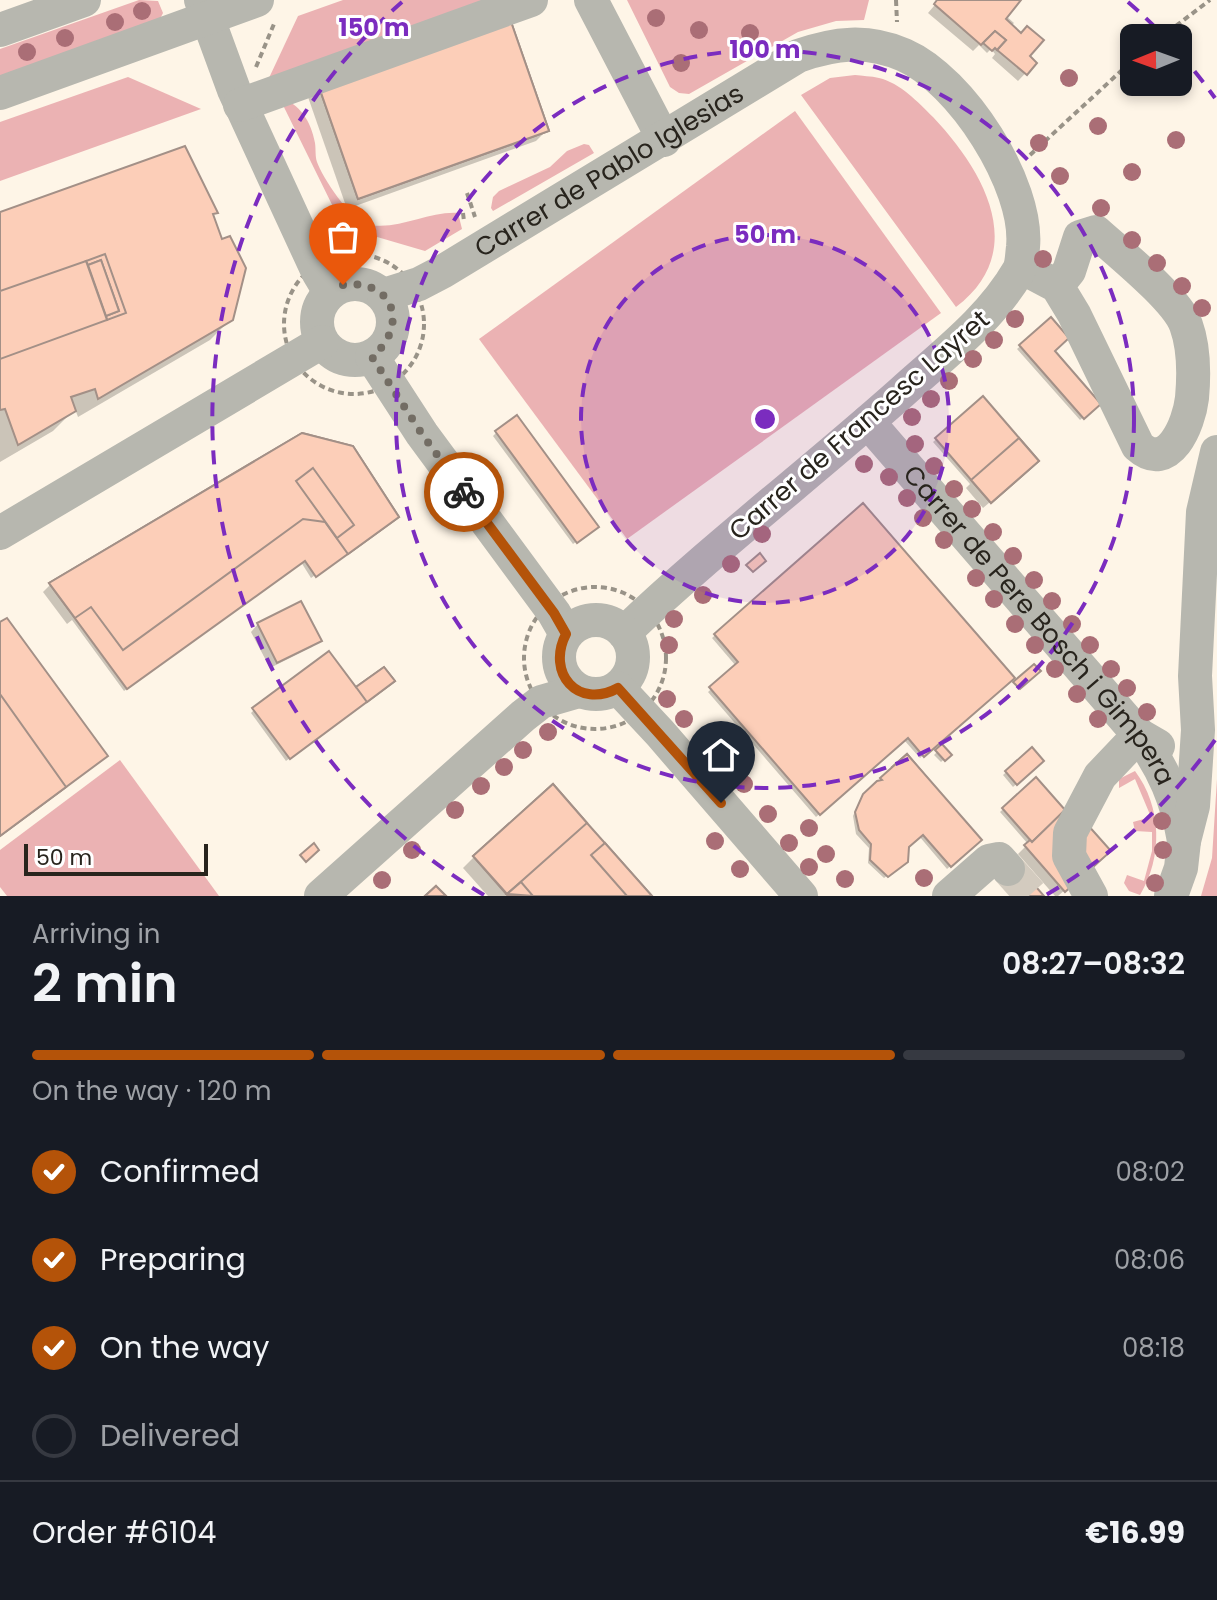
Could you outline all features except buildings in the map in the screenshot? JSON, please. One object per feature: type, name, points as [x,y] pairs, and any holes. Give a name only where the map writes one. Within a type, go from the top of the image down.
[{"type":"street","points":[[0,30],[84,0]]},
{"type":"street","points":[[240,105],[531,0]]},
{"type":"street","points":[[591,0],[664,140]]},
{"type":"street","points":[[0,93],[204,9],[267,8]]},
{"type":"street","points":[[204,9],[240,105],[330,292]]},
{"type":"street","name":"Carrer de Pablo Iglesias","points":[[384,295],[419,284],[442,272],[798,56],[851,43],[905,56],[961,102],[985,133],[1006,171],[1022,217],[1024,242],[1021,267]]},
{"type":"street","points":[[1021,267],[1057,286],[1074,314],[1138,446],[1147,454],[1168,453],[1192,403],[1194,372],[1186,324],[1175,307],[1096,232],[1080,237],[1069,271],[1057,286]]},
{"type":"street","name":"Carrer de Francesc Layret","points":[[635,622],[666,591],[868,422],[989,315],[1021,267]]},
{"type":"street","points":[[357,283],[384,295],[392,311],[394,329],[386,346],[372,357],[358,361],[331,353],[317,329],[321,302],[330,292],[343,285],[357,283]]},
{"type":"street","points":[[0,533],[322,342]]},
{"type":"street","points":[[372,357],[422,434],[566,634]]},
{"type":"street","name":"Carrer de Pere Bosch i Gimpera","points":[[868,422],[1139,735],[1159,762],[1170,784],[1184,841]]},
{"type":"street","points":[[1171,896],[1181,868],[1193,806],[1198,730],[1195,676],[1203,512],[1217,452]]},
{"type":"street","points":[[321,896],[541,702],[579,691],[603,694],[618,688],[628,676],[633,661],[631,646],[635,622],[593,620],[576,625],[566,634],[558,659],[561,672],[579,691]]},
{"type":"street","points":[[1091,896],[1069,856],[1070,833],[1100,776],[1139,735],[1158,746],[1180,743],[1186,732],[1195,676]]},
{"type":"street","points":[[618,688],[801,896]]},
{"type":"street","points":[[949,896],[989,861],[999,859],[1008,869]]},
{"type":"path","points":[[896,0],[897,26]]},
{"type":"path","points":[[1178,24],[1210,0]]},
{"type":"path","points":[[255,68],[267,8]]},
{"type":"path","points":[[1030,155],[1120,72]]},
{"type":"path","points":[[467,193],[475,217]]},
{"type":"path","points":[[463,213],[464,221]]},
{"type":"path","points":[[363,255],[395,267],[407,279],[417,293],[424,327],[415,359],[395,381],[374,392],[358,395],[341,393],[318,384],[300,368],[291,354],[284,322],[293,290],[315,266],[330,258],[363,255]]},
{"type":"path","points":[[595,587],[612,589],[628,596],[635,622],[662,635],[665,670],[660,686],[642,712],[616,726],[585,729],[565,723],[548,712],[526,676],[524,656],[528,636],[537,617],[548,605],[569,592],[595,587]]},
{"type":"shaded area","points":[[139,0],[158,1],[163,13],[160,19],[0,78],[0,49]]},
{"type":"shaded area","points":[[343,0],[509,0],[269,78],[298,16]]},
{"type":"shaded area","points":[[627,0],[869,0],[864,20],[836,21],[798,32],[689,94],[679,93],[670,87]]},
{"type":"shaded area","points":[[855,75],[887,80],[915,99],[952,138],[982,186],[991,211],[995,237],[991,261],[978,285],[956,307],[801,95],[830,78]]},
{"type":"shaded area","points":[[128,77],[201,109],[0,181],[0,122]]},
{"type":"shaded area","points":[[279,97],[303,114],[313,135],[320,169],[338,197],[360,221],[377,226],[458,213],[462,229],[425,251],[343,227]]},
{"type":"shaded area","points":[[795,111],[941,313],[627,539],[479,339]]},
{"type":"shaded area","points":[[589,145],[594,153],[493,211],[493,197],[499,191],[550,167],[567,151]]},
{"type":"shaded area","points":[[120,760],[219,896],[7,896],[0,887],[0,850]]},
{"type":"shaded area","points":[[1135,771],[1150,800],[1156,832],[1153,865],[1140,895],[1129,891],[1124,883],[1127,875],[1144,881],[1152,851],[1152,832],[1135,831],[1133,822],[1151,817],[1135,779],[1119,788],[1119,779]]},
{"type":"shaded area","points":[[1217,779],[1217,896],[1201,896],[1212,858]]},
{"type":"tunnel","points":[[1008,869],[1032,896]]},
{"type":"way so far","points":[[343,285],[357,283],[384,295],[392,311],[394,329],[386,346],[372,357],[464,492]]},
{"type":"route","points":[[464,492],[554,613],[566,634],[558,659],[561,672],[569,683],[579,691],[595,695],[618,688],[721,803]]}]
